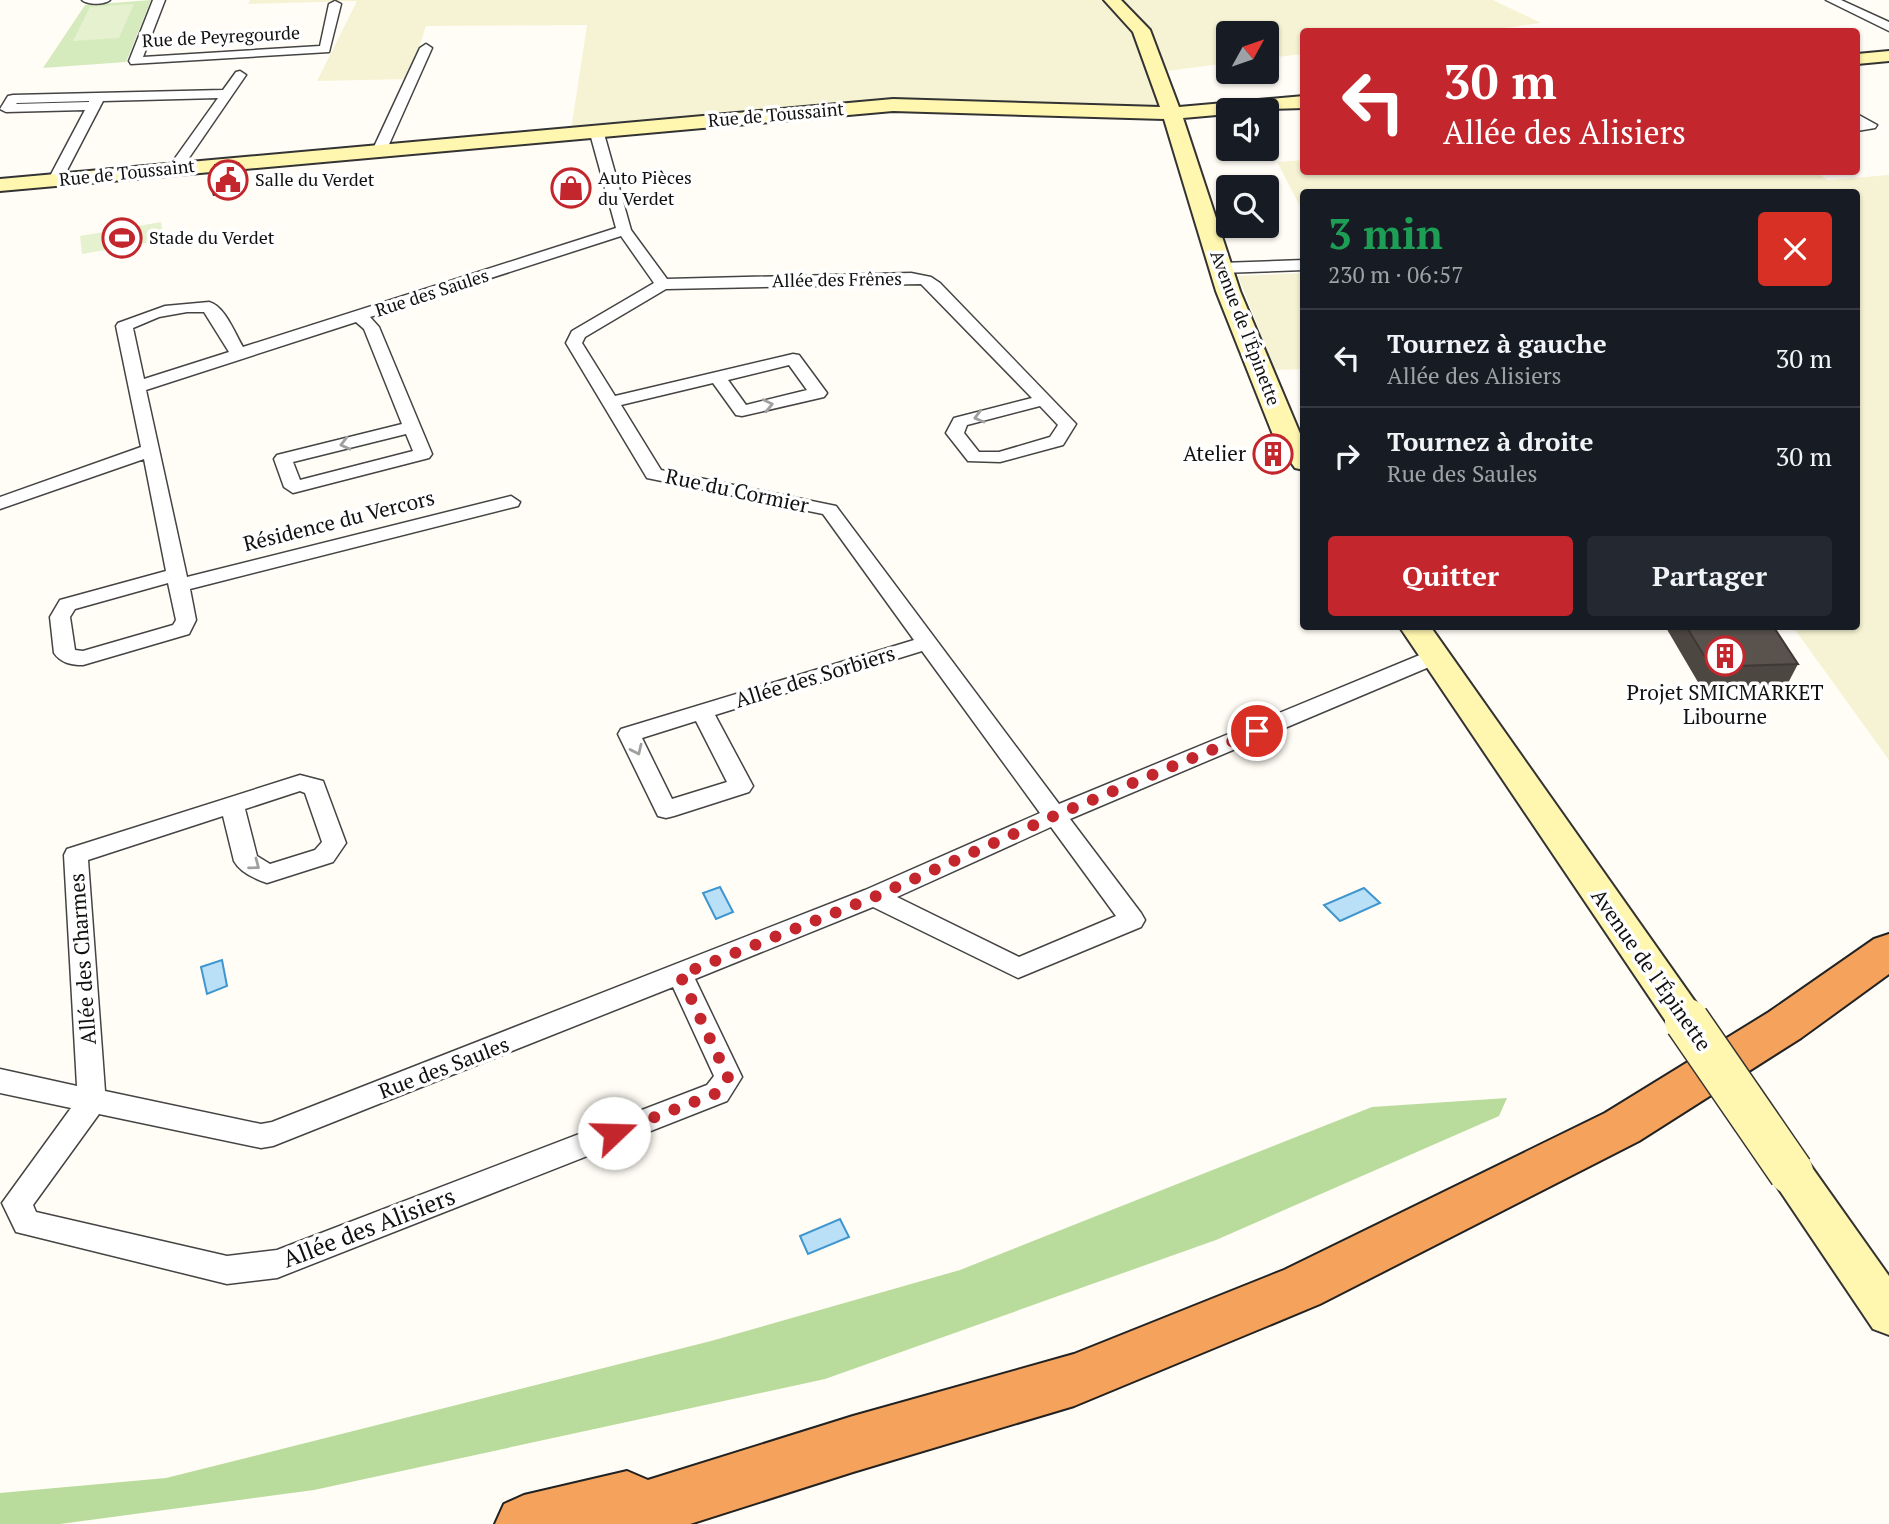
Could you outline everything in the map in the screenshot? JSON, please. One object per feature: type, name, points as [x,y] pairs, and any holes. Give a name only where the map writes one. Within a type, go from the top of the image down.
[{"type":"highway","points":[[600,1524],[853,1444],[1074,1380],[1302,1287],[1622,1127],[1785,1025],[1889,951]]},
{"type":"highway","points":[[524,1524],[853,1444]]},
{"type":"street","points":[[88,0],[104,0]]},
{"type":"street","name":"Rue de Peyregourde","points":[[159,0],[135,61],[325,49],[335,4]]},
{"type":"street","name":"Avenue de l'Épinette","points":[[1112,0],[1140,30],[1172,113],[1221,268],[1288,440],[1300,456]]},
{"type":"street","points":[[1832,0],[1889,27]]},
{"type":"street","points":[[380,149],[426,48]]},
{"type":"street","points":[[1860,59],[1889,56]]},
{"type":"street","points":[[175,168],[240,75]]},
{"type":"street","points":[[96,102],[13,99],[6,108],[227,94]]},
{"type":"street","points":[[55,180],[96,102]]},
{"type":"street","name":"Rue de Toussaint","points":[[0,185],[893,105],[1172,113],[1300,102]]},
{"type":"street","points":[[1860,120],[1870,125],[1860,127]]},
{"type":"street","points":[[596,130],[624,230],[663,284]]},
{"type":"street","name":"Rue des Saules","points":[[137,387],[624,230]]},
{"type":"street","points":[[1221,268],[1300,265]]},
{"type":"street","name":"Allée des Frênes","points":[[663,284],[911,278],[925,280],[934,286],[1045,400],[1068,424],[1057,441],[1000,457],[974,457],[955,433],[960,422],[1045,400]]},
{"type":"street","name":"Rue du Cormier","points":[[663,284],[578,334],[574,343],[654,474],[829,510],[1056,815]]},
{"type":"street","points":[[176,580],[124,326],[138,317],[194,306],[209,307],[239,355]]},
{"type":"street","points":[[360,316],[371,327],[423,454],[293,487],[283,459],[411,427]]},
{"type":"street","points":[[612,402],[793,359],[818,393],[742,411],[718,377]]},
{"type":"street","points":[[0,503],[151,450]]},
{"type":"street","name":"Résidence du Vercors","points":[[176,580],[186,620],[182,629],[83,658],[73,658],[65,653],[60,617],[67,605],[511,502]]},
{"type":"street","name":"Avenue de l'Épinette","points":[[1417,630],[1889,1314]]},
{"type":"street","name":"Allée des Sorbiers","points":[[702,712],[741,786],[666,810],[629,734],[929,642]]},
{"type":"street","name":"Rue des Saules","points":[[0,1081],[261,1136],[273,1134],[874,897],[1056,815],[1434,657]]},
{"type":"street","name":"Allée des Charmes","points":[[92,1101],[76,855],[232,804],[300,783],[315,787],[334,843],[324,856],[267,874],[246,861],[232,804]]},
{"type":"street","points":[[874,897],[1018,968],[1132,920],[1056,815]]},
{"type":"street","name":"Allée des Alisiers","points":[[92,1101],[17,1203],[26,1223],[226,1270],[277,1264],[717,1093],[728,1077],[680,975]]},
{"type":"shaded area","points":[[250,0],[1493,0],[1541,23],[1505,28],[1300,28],[1300,54],[1279,57],[1279,21],[1216,21],[1216,65],[1151,73],[1159,109],[884,103],[571,130],[587,25],[426,26],[409,79],[317,81],[357,1],[248,4]]},
{"type":"shaded area","points":[[1300,160],[1300,175],[1820,175],[1828,180],[1889,175],[1889,760],[1795,630],[1860,630],[1860,189],[1300,189],[1300,206],[1277,162]]},
{"type":"shaded area","points":[[1300,273],[1300,369],[1275,370],[1238,276]]},
{"type":"green space","points":[[151,0],[126,62],[43,68],[85,5]]},
{"type":"green space","points":[[134,4],[119,38],[73,41],[90,7]]},
{"type":"green space","name":"Stade du Verdet","points":[[161,222],[164,240],[82,254],[80,236]]},
{"type":"green space","points":[[1507,1098],[1499,1116],[1216,1240],[825,1379],[314,1490],[60,1524],[0,1524],[0,1493],[166,1478],[711,1341],[960,1270],[1372,1107]]},
{"type":"water","points":[[720,887],[733,912],[716,919],[703,893]]},
{"type":"water","points":[[1364,888],[1380,903],[1340,921],[1324,905]]},
{"type":"water","points":[[222,960],[227,986],[207,994],[201,967]]},
{"type":"water","points":[[840,1219],[849,1237],[808,1254],[800,1236]]},
{"type":"building","points":[[238,163],[233,185],[210,187],[215,165]]},
{"type":"building","points":[[1688,630],[1776,630],[1798,664],[1711,667]]},
{"type":"place","name":"Salle du Verdet","points":[[228,180]]},
{"type":"place","name":"Auto Pièces du Verdet","points":[[571,188]]},
{"type":"place","name":"Stade du Verdet","points":[[122,238]]},
{"type":"place","name":"Atelier","points":[[1273,454]]},
{"type":"place","name":"Projet SMICMARKET Libourne","points":[[1725,656]]},
{"type":"route","points":[[614,1133],[717,1093],[728,1077],[680,975],[874,897],[1056,815],[1257,731]]}]
